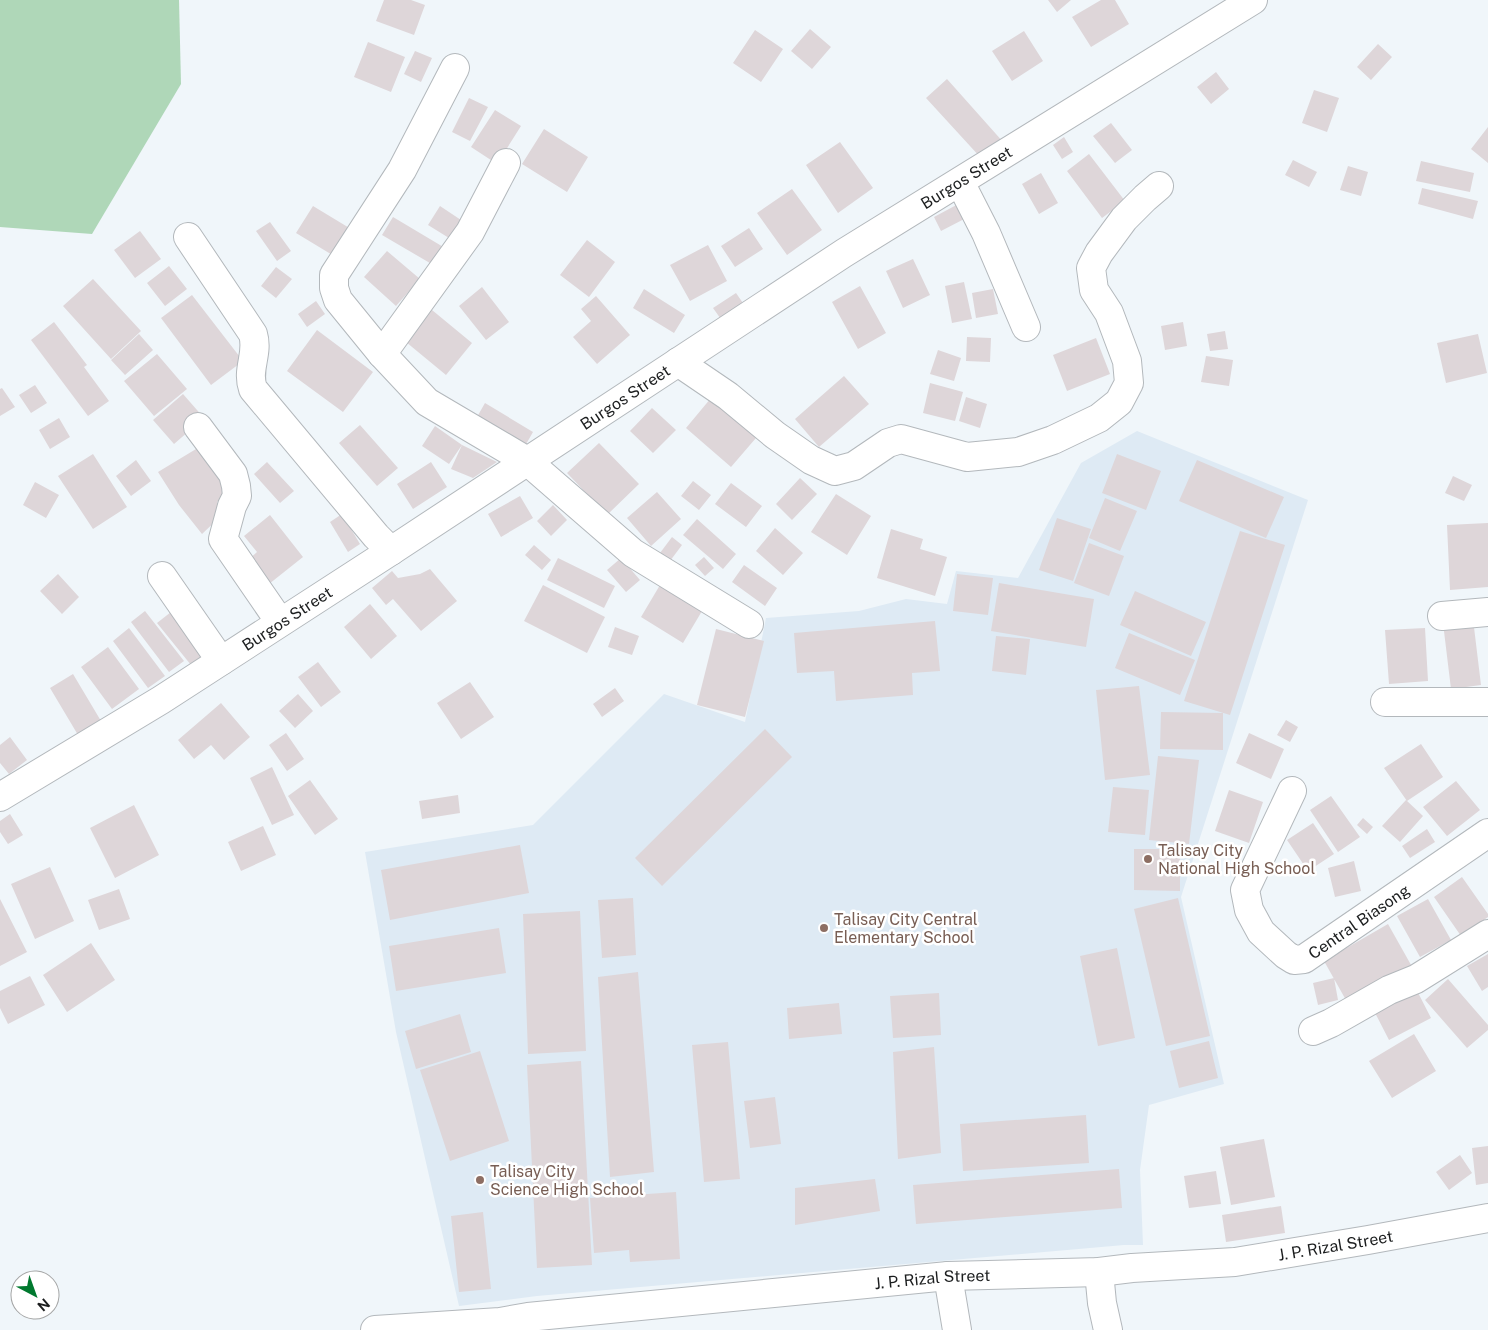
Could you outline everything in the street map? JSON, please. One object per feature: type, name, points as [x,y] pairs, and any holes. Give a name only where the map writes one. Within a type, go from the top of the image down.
[{"type":"street","name":"Burgos Street","points":[[0,797],[161,700],[391,552],[844,253],[1253,0]]},
{"type":"street","points":[[455,68],[402,170],[334,275],[334,288],[338,300],[382,354],[427,402],[527,461],[633,553],[749,624]]},
{"type":"street","points":[[382,354],[470,232],[506,163]]},
{"type":"street","points":[[960,182],[986,232],[1026,327]]},
{"type":"street","points":[[678,362],[728,396],[775,435],[810,460],[835,471],[854,466],[888,443],[901,439],[967,457],[1018,452],[1053,440],[1099,418],[1119,402],[1129,383],[1127,361],[1109,312],[1094,290],[1091,268],[1099,253],[1124,219],[1159,186]]},
{"type":"street","points":[[188,237],[253,334],[255,351],[250,372],[254,389],[391,552]]},
{"type":"street","points":[[198,427],[233,474],[236,486],[237,496],[232,506],[224,539],[280,622]]},
{"type":"street","points":[[162,576],[221,661]]},
{"type":"street","points":[[1442,616],[1488,612]]},
{"type":"street","points":[[1385,702],[1488,702]]},
{"type":"street","name":"Central Biasong","points":[[1292,791],[1245,890],[1248,910],[1261,932],[1286,956],[1294,960],[1304,959],[1488,833]]},
{"type":"street","points":[[1313,1031],[1331,1023],[1389,990],[1416,979],[1488,934]]},
{"type":"street","name":"J. P. Rizal Street","points":[[374,1330],[500,1322],[528,1317],[948,1276],[1099,1272],[1235,1262],[1488,1218]]},
{"type":"street","points":[[1099,1272],[1102,1303],[1108,1330]]},
{"type":"street","points":[[948,1276],[957,1330]]},
{"type":"shaded area","name":"Talisay City Central Elementary School","points":[[1137,431],[1308,500],[1181,897],[1224,1084],[1149,1105],[1140,1170],[1143,1245],[1124,1245],[537,1296],[459,1306],[396,1032],[365,852],[533,825],[664,694],[745,722],[766,618],[859,611],[906,599],[947,604],[956,571],[1018,578],[1081,463]]},
{"type":"green space","points":[[0,0],[179,0],[181,84],[92,234],[0,227]]},
{"type":"building","points":[[384,0],[411,0],[425,5],[414,35],[376,21]]},
{"type":"building","points":[[1048,0],[1071,0],[1057,12]]},
{"type":"building","points":[[1101,0],[1115,0],[1129,24],[1091,47],[1072,17]]},
{"type":"building","points":[[810,29],[831,47],[812,69],[791,51]]},
{"type":"building","points":[[755,30],[783,49],[761,82],[733,63]]},
{"type":"building","points":[[1024,31],[1043,61],[1012,81],[992,51]]},
{"type":"building","points":[[368,42],[405,57],[391,92],[354,77]]},
{"type":"building","points":[[1378,44],[1392,57],[1371,80],[1357,67]]},
{"type":"building","points":[[415,51],[432,58],[421,82],[404,74]]},
{"type":"building","points":[[1216,72],[1229,89],[1211,104],[1197,87]]},
{"type":"building","points":[[947,79],[1004,143],[981,158],[926,98]]},
{"type":"building","points":[[1314,90],[1339,98],[1327,132],[1302,123]]},
{"type":"building","points":[[469,98],[488,107],[470,141],[452,132]]},
{"type":"building","points":[[495,110],[521,126],[497,164],[471,147]]},
{"type":"building","points":[[1111,123],[1132,150],[1115,163],[1093,136]]},
{"type":"building","points":[[1488,127],[1488,163],[1471,149]]},
{"type":"building","points":[[544,129],[588,157],[567,192],[522,164]]},
{"type":"building","points":[[1064,137],[1073,152],[1062,159],[1053,145]]},
{"type":"building","points":[[840,142],[873,188],[838,213],[806,165]]},
{"type":"building","points":[[1089,154],[1125,201],[1102,218],[1067,171]]},
{"type":"building","points":[[1293,160],[1317,172],[1309,187],[1285,175]]},
{"type":"building","points":[[1421,161],[1474,173],[1470,192],[1416,181]]},
{"type":"building","points":[[1348,166],[1368,172],[1361,196],[1340,190]]},
{"type":"building","points":[[1041,173],[1058,203],[1039,214],[1022,184]]},
{"type":"building","points":[[1422,188],[1478,201],[1473,219],[1418,204]]},
{"type":"building","points":[[792,189],[822,230],[787,255],[757,213]]},
{"type":"building","points":[[962,202],[970,216],[941,231],[934,217]]},
{"type":"building","points":[[313,206],[351,229],[334,256],[296,233]]},
{"type":"building","points":[[440,206],[461,220],[449,238],[428,225]]},
{"type":"building","points":[[393,217],[445,248],[435,266],[382,235]]},
{"type":"building","points":[[270,222],[291,251],[277,261],[256,231]]},
{"type":"building","points":[[749,228],[763,249],[735,267],[721,246]]},
{"type":"building","points":[[140,231],[161,259],[135,278],[114,250]]},
{"type":"building","points":[[587,240],[615,262],[589,297],[560,275]]},
{"type":"building","points":[[708,245],[727,281],[690,301],[670,265]]},
{"type":"building","points":[[387,251],[420,279],[396,306],[364,277]]},
{"type":"building","points":[[913,259],[930,295],[903,308],[886,271]]},
{"type":"building","points":[[169,266],[187,289],[165,306],[147,283]]},
{"type":"building","points":[[276,267],[292,279],[276,298],[261,286]]},
{"type":"building","points":[[93,279],[141,331],[111,359],[63,306]]},
{"type":"building","points":[[964,282],[972,319],[952,323],[945,286]]},
{"type":"building","points":[[860,286],[886,333],[858,349],[832,302]]},
{"type":"building","points":[[482,287],[509,322],[486,340],[459,306]]},
{"type":"building","points":[[644,289],[685,315],[674,333],[633,308]]},
{"type":"building","points":[[993,289],[998,314],[976,318],[972,293]]},
{"type":"building","points":[[736,293],[745,306],[723,322],[713,308]]},
{"type":"building","points":[[192,295],[243,361],[211,385],[161,318]]},
{"type":"building","points":[[596,296],[630,335],[597,364],[573,337],[591,321],[581,309]]},
{"type":"building","points":[[316,301],[325,314],[307,327],[298,314]]},
{"type":"building","points":[[432,310],[472,343],[446,375],[406,342]]},
{"type":"building","points":[[54,322],[87,365],[84,367],[109,401],[88,416],[31,340]]},
{"type":"building","points":[[1183,322],[1187,346],[1165,350],[1161,326]]},
{"type":"building","points":[[317,330],[373,372],[343,412],[287,371]]},
{"type":"building","points":[[1225,331],[1228,349],[1210,351],[1207,334]]},
{"type":"building","points":[[139,334],[153,350],[125,375],[111,360]]},
{"type":"building","points":[[1478,334],[1487,373],[1446,383],[1437,343]]},
{"type":"building","points":[[967,337],[991,338],[990,362],[966,361]]},
{"type":"building","points":[[1096,338],[1110,374],[1067,391],[1053,355]]},
{"type":"building","points":[[938,350],[961,358],[954,381],[930,374]]},
{"type":"building","points":[[157,354],[187,389],[154,416],[124,381]]},
{"type":"building","points":[[1206,356],[1233,360],[1229,386],[1201,382]]},
{"type":"building","points":[[844,376],[869,404],[819,447],[795,419]]},
{"type":"building","points":[[930,383],[963,392],[955,421],[923,413]]},
{"type":"building","points":[[35,385],[47,403],[31,413],[19,395]]},
{"type":"building","points":[[2,388],[15,407],[0,416],[0,389]]},
{"type":"building","points":[[716,392],[762,431],[731,467],[686,428]]},
{"type":"building","points":[[183,394],[204,418],[174,444],[153,420]]},
{"type":"building","points":[[966,397],[987,404],[980,428],[959,421]]},
{"type":"building","points":[[485,403],[533,432],[525,446],[477,417]]},
{"type":"building","points":[[652,408],[676,430],[653,453],[630,431]]},
{"type":"building","points":[[59,418],[70,437],[50,449],[39,430]]},
{"type":"building","points":[[360,425],[398,468],[377,486],[339,443]]},
{"type":"building","points":[[435,426],[462,445],[449,464],[422,446]]},
{"type":"building","points":[[599,443],[639,484],[607,515],[567,473]]},
{"type":"building","points":[[462,445],[497,462],[473,478],[451,469]]},
{"type":"building","points":[[201,446],[230,492],[217,502],[223,514],[202,534],[179,505],[158,472]]},
{"type":"building","points":[[93,454],[127,507],[93,529],[58,476]]},
{"type":"building","points":[[1117,454],[1161,471],[1146,510],[1102,493]]},
{"type":"building","points":[[136,460],[151,481],[131,496],[116,476]]},
{"type":"building","points":[[1197,460],[1284,497],[1266,538],[1179,501]]},
{"type":"building","points":[[267,462],[294,491],[280,503],[254,474]]},
{"type":"building","points":[[431,462],[447,487],[413,509],[397,484]]},
{"type":"building","points":[[1453,476],[1472,485],[1464,501],[1445,493]]},
{"type":"building","points":[[800,478],[817,494],[792,520],[776,504]]},
{"type":"building","points":[[693,481],[711,495],[699,510],[681,496]]},
{"type":"building","points":[[35,482],[59,495],[46,518],[23,505]]},
{"type":"building","points":[[731,483],[762,506],[746,527],[715,504]]},
{"type":"building","points":[[657,492],[681,519],[651,546],[627,518]]},
{"type":"building","points":[[836,494],[871,516],[847,555],[811,532]]},
{"type":"building","points":[[520,496],[533,518],[501,537],[488,514]]},
{"type":"building","points":[[1105,498],[1137,511],[1120,551],[1089,538]]},
{"type":"building","points":[[553,505],[567,520],[551,536],[537,521]]},
{"type":"building","points":[[342,514],[360,544],[348,552],[330,522]]},
{"type":"building","points":[[270,515],[303,557],[269,584],[249,559],[257,552],[244,536]]},
{"type":"building","points":[[1057,518],[1091,529],[1073,581],[1039,570]]},
{"type":"building","points":[[697,519],[736,554],[723,569],[683,535]]},
{"type":"building","points":[[1488,523],[1488,587],[1450,590],[1447,525]]},
{"type":"building","points":[[775,528],[803,553],[783,575],[756,551]]},
{"type":"building","points":[[891,529],[923,539],[920,549],[947,557],[935,596],[877,578]]},
{"type":"building","points":[[1240,531],[1285,545],[1230,715],[1184,701]]},
{"type":"building","points":[[672,537],[682,545],[667,565],[657,557]]},
{"type":"building","points":[[1089,543],[1124,556],[1109,596],[1074,583]]},
{"type":"building","points":[[534,545],[551,560],[542,570],[525,555]]},
{"type":"building","points":[[704,557],[714,568],[705,576],[695,565]]},
{"type":"building","points":[[558,558],[615,586],[604,608],[547,580]]},
{"type":"building","points":[[621,558],[640,580],[626,592],[607,570]]},
{"type":"building","points":[[744,565],[777,588],[765,606],[732,582]]},
{"type":"building","points":[[430,569],[457,601],[421,631],[393,599],[386,605],[372,588],[392,571],[398,578],[420,574]]},
{"type":"building","points":[[58,574],[79,597],[62,614],[40,591]]},
{"type":"building","points":[[957,574],[993,578],[988,615],[953,611]]},
{"type":"building","points":[[999,583],[1094,599],[1086,647],[991,631]]},
{"type":"building","points":[[543,585],[605,617],[587,653],[524,621]]},
{"type":"building","points":[[660,585],[702,611],[683,643],[641,617]]},
{"type":"building","points":[[1135,591],[1206,622],[1191,656],[1120,625]]},
{"type":"building","points":[[370,604],[397,636],[371,659],[344,627]]},
{"type":"building","points":[[145,611],[184,661],[169,672],[131,622]]},
{"type":"building","points":[[171,612],[205,654],[191,665],[157,623]]},
{"type":"building","points":[[1473,619],[1481,685],[1451,689],[1443,623]]},
{"type":"building","points":[[935,621],[940,671],[912,673],[913,695],[836,701],[834,671],[797,673],[794,633]]},
{"type":"building","points":[[615,627],[639,636],[632,655],[608,647]]},
{"type":"building","points":[[129,628],[165,676],[148,688],[113,641]]},
{"type":"building","points":[[1425,628],[1428,681],[1389,684],[1385,630]]},
{"type":"building","points":[[716,629],[764,641],[745,717],[697,705]]},
{"type":"building","points":[[1129,633],[1195,660],[1180,695],[1115,668]]},
{"type":"building","points":[[996,636],[1030,639],[1026,675],[992,671]]},
{"type":"building","points":[[108,647],[139,689],[112,709],[81,667]]},
{"type":"building","points":[[318,662],[341,692],[321,707],[298,677]]},
{"type":"building","points":[[73,674],[101,721],[78,735],[50,688]]},
{"type":"building","points":[[470,682],[494,717],[461,739],[437,703]]},
{"type":"building","points":[[1139,686],[1150,775],[1105,780],[1096,690]]},
{"type":"building","points":[[615,688],[624,701],[602,717],[593,704]]},
{"type":"building","points":[[298,694],[313,711],[295,728],[279,711]]},
{"type":"building","points":[[221,703],[250,737],[224,760],[211,745],[194,759],[178,740]]},
{"type":"building","points":[[1161,712],[1223,713],[1223,750],[1160,749]]},
{"type":"building","points":[[1286,720],[1298,727],[1290,742],[1277,735]]},
{"type":"building","points":[[765,729],[792,757],[662,886],[635,858]]},
{"type":"building","points":[[286,733],[304,759],[287,771],[269,745]]},
{"type":"building","points":[[1249,733],[1284,749],[1271,779],[1236,763]]},
{"type":"building","points":[[10,737],[27,760],[9,774],[0,763],[0,745]]},
{"type":"building","points":[[1421,744],[1443,777],[1407,801],[1384,768]]},
{"type":"building","points":[[1158,756],[1199,760],[1189,844],[1149,840]]},
{"type":"building","points":[[272,767],[294,815],[272,825],[250,778]]},
{"type":"building","points":[[310,780],[338,819],[315,835],[288,796]]},
{"type":"building","points":[[1456,781],[1480,810],[1447,836],[1423,807]]},
{"type":"building","points":[[1113,787],[1149,790],[1145,835],[1108,832]]},
{"type":"building","points":[[1229,790],[1263,802],[1249,843],[1215,831]]},
{"type":"building","points":[[458,795],[460,813],[422,819],[419,801]]},
{"type":"building","points":[[1331,796],[1360,837],[1338,852],[1310,810]]},
{"type":"building","points":[[1406,800],[1423,816],[1400,842],[1382,826]]},
{"type":"building","points":[[134,805],[159,855],[115,878],[90,828]]},
{"type":"building","points":[[10,814],[23,835],[8,844],[0,832],[0,821]]},
{"type":"building","points":[[1363,818],[1373,827],[1367,834],[1357,825]]},
{"type":"building","points":[[1313,823],[1334,854],[1308,871],[1287,840]]},
{"type":"building","points":[[263,826],[276,855],[241,871],[228,842]]},
{"type":"building","points":[[1427,829],[1435,842],[1410,858],[1402,846]]},
{"type":"building","points":[[520,845],[529,893],[390,920],[381,870]]},
{"type":"building","points":[[1134,849],[1180,849],[1180,891],[1134,890]]},
{"type":"building","points":[[1354,861],[1361,891],[1335,897],[1328,868]]},
{"type":"building","points":[[50,867],[74,921],[35,939],[11,884]]},
{"type":"building","points":[[1462,877],[1488,914],[1488,917],[1461,936],[1434,897]]},
{"type":"building","points":[[119,889],[130,919],[99,930],[88,900]]},
{"type":"building","points":[[633,898],[636,955],[602,958],[598,900]]},
{"type":"building","points":[[1178,898],[1210,1036],[1166,1046],[1134,909]]},
{"type":"building","points":[[0,899],[27,952],[0,966]]},
{"type":"building","points":[[1428,899],[1451,940],[1420,957],[1397,916]]},
{"type":"building","points":[[580,911],[586,1051],[528,1054],[523,914]]},
{"type":"building","points":[[1388,924],[1415,972],[1351,1009],[1324,961]]},
{"type":"building","points":[[499,928],[506,973],[396,991],[389,946]]},
{"type":"building","points":[[91,943],[115,980],[67,1012],[43,975]]},
{"type":"building","points":[[1117,948],[1135,1038],[1098,1046],[1080,956]]},
{"type":"building","points":[[1488,954],[1488,987],[1482,991],[1467,966]]},
{"type":"building","points":[[638,972],[654,1172],[610,1177],[598,977]]},
{"type":"building","points":[[30,976],[45,1005],[8,1024],[0,1008],[0,991]]},
{"type":"building","points":[[1334,978],[1338,1000],[1318,1005],[1313,983]]},
{"type":"building","points":[[1448,979],[1488,1025],[1488,1030],[1467,1048],[1425,1000]]},
{"type":"building","points":[[1412,981],[1431,1018],[1389,1040],[1370,1003]]},
{"type":"building","points":[[939,993],[941,1035],[893,1038],[890,996]]},
{"type":"building","points":[[839,1003],[842,1034],[789,1039],[787,1008]]},
{"type":"building","points":[[460,1014],[471,1052],[416,1069],[405,1031]]},
{"type":"building","points":[[1414,1034],[1436,1071],[1392,1098],[1369,1061]]},
{"type":"building","points":[[1209,1041],[1218,1078],[1179,1088],[1170,1051]]},
{"type":"building","points":[[728,1042],[740,1179],[704,1182],[692,1045]]},
{"type":"building","points":[[934,1047],[941,1153],[898,1159],[893,1052]]},
{"type":"building","points":[[480,1051],[509,1141],[450,1161],[420,1070]]},
{"type":"building","points":[[581,1061],[592,1265],[537,1268],[527,1065]]},
{"type":"building","points":[[775,1097],[781,1144],[750,1148],[744,1101]]},
{"type":"building","points":[[1086,1115],[1089,1163],[963,1171],[960,1124]]},
{"type":"building","points":[[1264,1139],[1275,1197],[1231,1205],[1220,1147]]},
{"type":"building","points":[[1488,1146],[1488,1183],[1476,1185],[1472,1148]]},
{"type":"building","points":[[1460,1155],[1472,1173],[1449,1190],[1436,1172]]},
{"type":"building","points":[[1119,1169],[1122,1208],[916,1224],[913,1185]]},
{"type":"building","points":[[1216,1171],[1221,1204],[1189,1208],[1184,1176]]},
{"type":"building","points":[[875,1179],[880,1211],[795,1225],[795,1188]]},
{"type":"building","points":[[676,1192],[680,1259],[630,1262],[629,1250],[594,1253],[590,1198]]},
{"type":"building","points":[[1281,1206],[1285,1233],[1226,1242],[1222,1215]]},
{"type":"building","points":[[483,1212],[491,1289],[459,1292],[451,1216]]},
{"type":"place","name":"Talisay City National High School","points":[[1148,859]]},
{"type":"place","name":"Talisay City Central Elementary School","points":[[824,928]]},
{"type":"place","name":"Talisay City Science High School","points":[[480,1180]]}]
